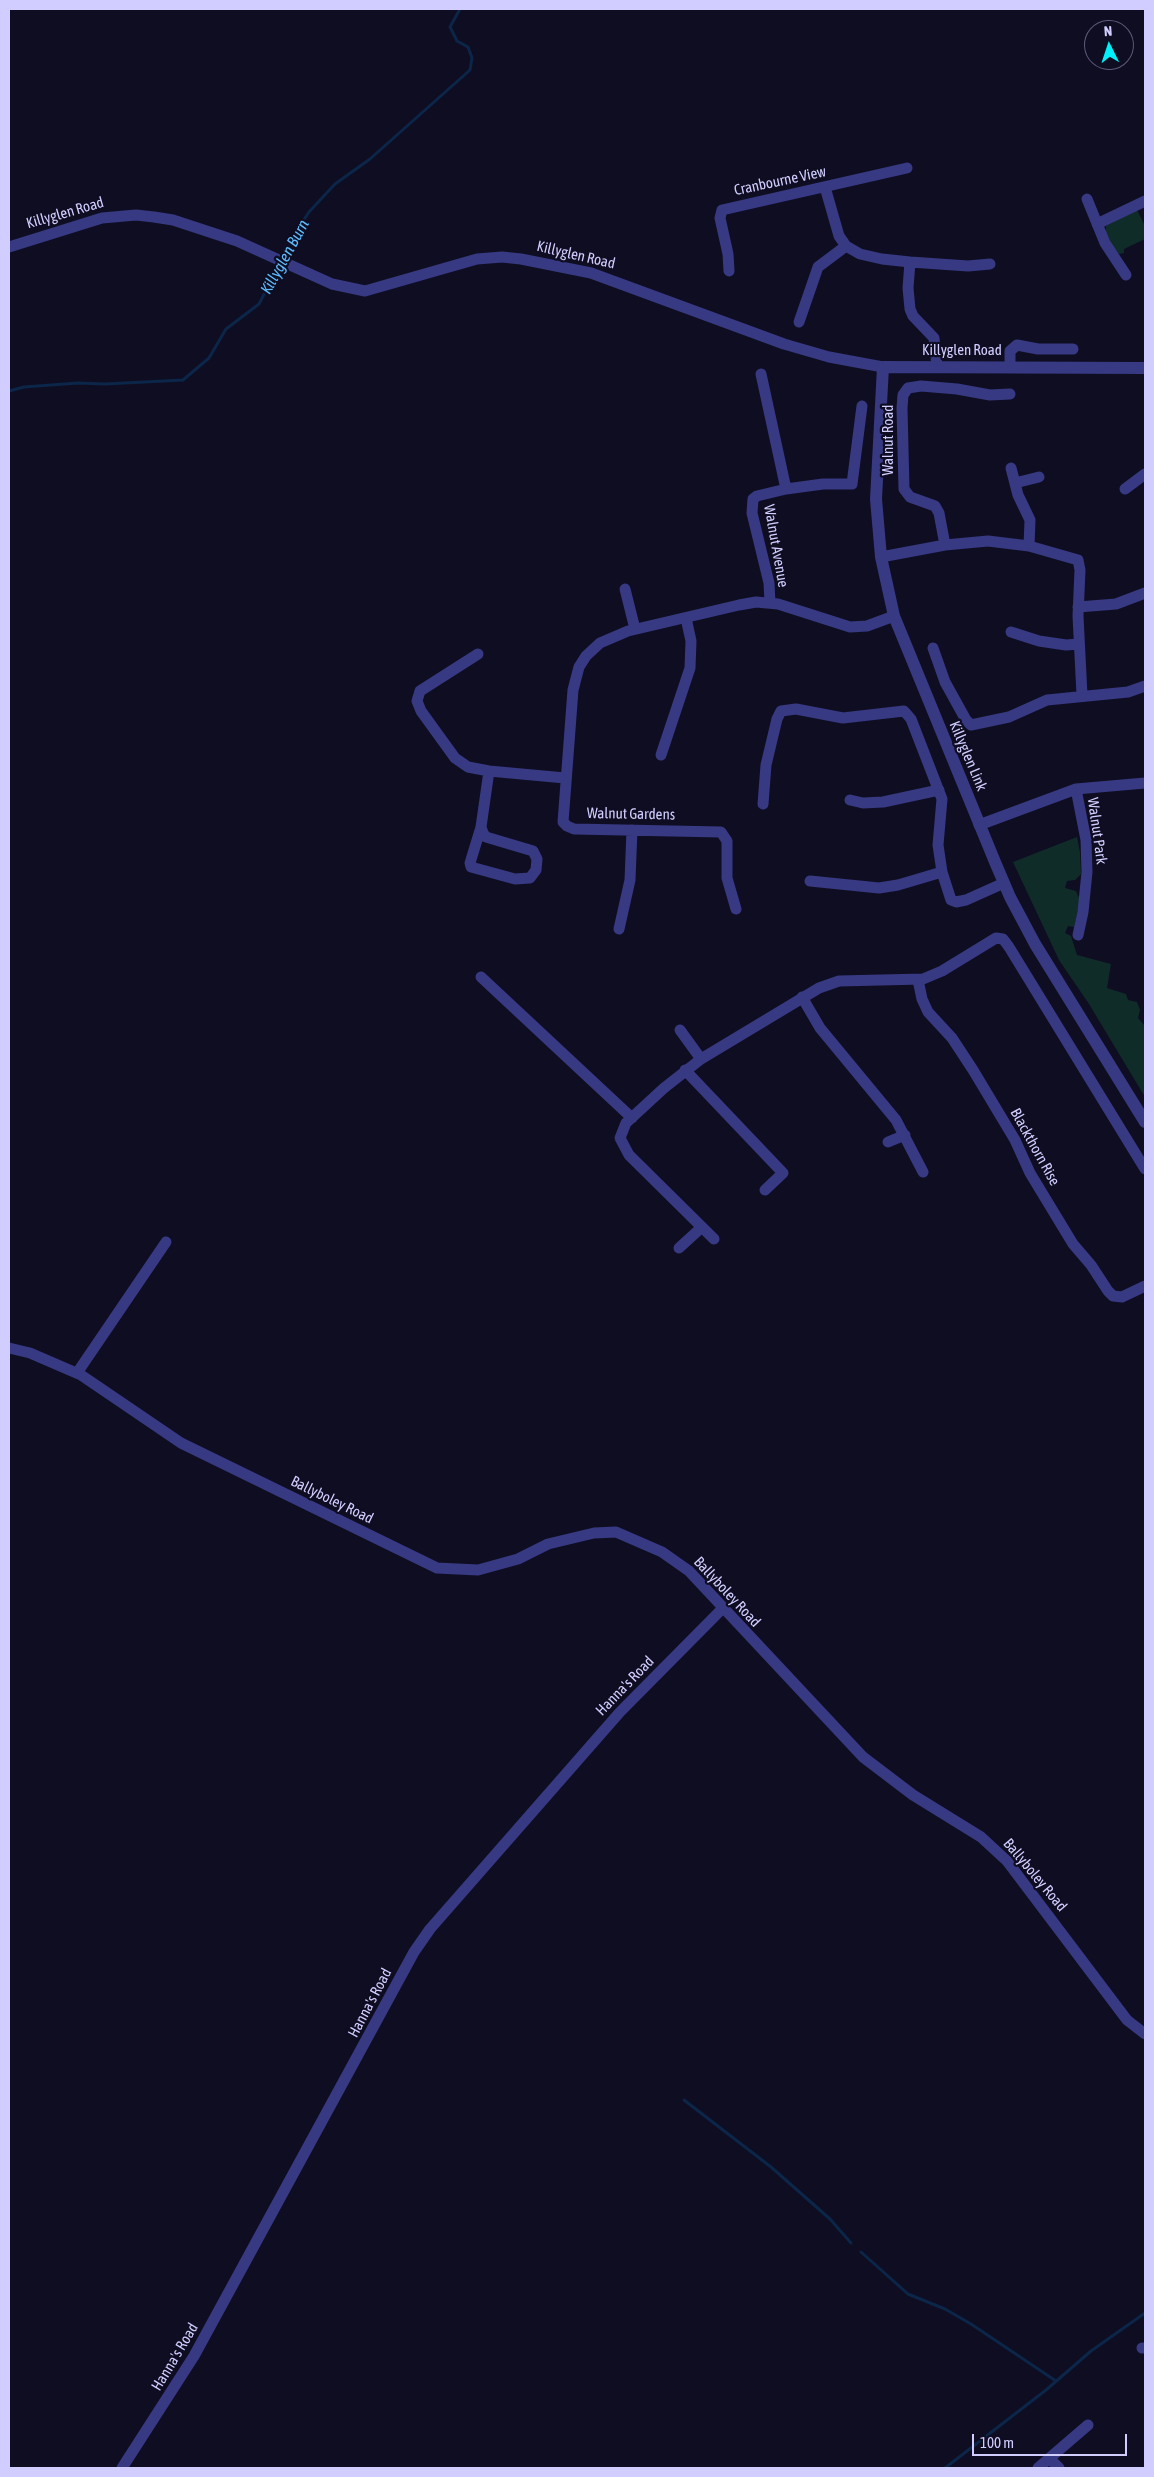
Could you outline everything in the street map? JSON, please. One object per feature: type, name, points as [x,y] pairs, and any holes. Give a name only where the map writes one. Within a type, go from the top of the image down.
[{"type":"street","name":"Cranbourne View","points":[[729,271],[728,254],[720,218],[722,210],[907,168]]},
{"type":"street","points":[[825,187],[836,226],[846,246],[868,257],[968,266],[990,264]]},
{"type":"street","points":[[1087,199],[1104,243],[1126,275]]},
{"type":"street","points":[[1097,224],[1145,201]]},
{"type":"street","name":"Killyglen Road","points":[[9,247],[102,218],[136,215],[172,220],[238,241],[332,284],[364,291],[477,259],[502,257],[590,273],[784,344],[829,357],[883,367],[1145,368]]},
{"type":"street","points":[[799,322],[818,267],[846,246]]},
{"type":"street","points":[[910,262],[908,288],[910,309],[913,316],[934,338],[937,366]]},
{"type":"street","points":[[1010,367],[1010,351],[1017,344],[1038,349],[1073,349]]},
{"type":"street","name":"Killyglen Link","points":[[883,367],[876,500],[881,557],[894,616],[1004,883],[1035,944],[1145,1122]]},
{"type":"street","name":"Walnut Avenue","points":[[761,374],[786,489]]},
{"type":"street","name":"Walnut Road","points":[[945,545],[939,513],[935,506],[910,497],[904,489],[903,395],[908,388],[921,386],[957,389],[990,395],[1010,394]]},
{"type":"street","name":"Walnut Avenue","points":[[770,603],[769,583],[751,505],[753,499],[757,496],[786,489],[823,484],[852,484],[862,406]]},
{"type":"street","points":[[1011,468],[1018,495],[1030,520],[1029,546]]},
{"type":"street","points":[[1125,489],[1145,474]]},
{"type":"street","points":[[1015,483],[1039,477]]},
{"type":"street","points":[[881,557],[945,545],[988,541],[1029,546],[1078,560],[1080,570],[1078,607],[1082,695]]},
{"type":"street","points":[[625,589],[635,629]]},
{"type":"street","points":[[1078,607],[1116,604],[1145,593]]},
{"type":"street","name":"Walnut Avenue","points":[[635,629],[739,605],[770,603],[850,627],[872,624],[894,616]]},
{"type":"street","points":[[661,755],[690,668],[691,645],[686,618]]},
{"type":"street","name":"Walnut Gardens","points":[[635,629],[600,643],[586,656],[579,666],[573,690],[562,815],[567,826],[574,829],[721,832],[727,841],[727,878],[736,909]]},
{"type":"street","points":[[1011,632],[1040,641],[1066,645],[1079,644]]},
{"type":"street","points":[[933,648],[945,682],[966,720],[971,725],[1009,717],[1047,700],[1082,695],[1128,692],[1145,686]]},
{"type":"street","points":[[478,654],[421,690],[417,702],[421,711],[455,758],[468,767],[489,772],[565,778]]},
{"type":"street","points":[[763,804],[766,764],[777,719],[781,711],[790,708],[843,718],[904,711],[911,719],[939,790],[942,806],[938,845],[942,872],[951,900],[956,902],[966,900],[1004,883]]},
{"type":"street","points":[[481,827],[486,837],[529,849],[536,854],[536,870],[530,878],[515,879],[471,867],[470,863],[481,827],[489,772]]},
{"type":"street","name":"Walnut Park","points":[[979,825],[1076,789],[1145,783]]},
{"type":"street","name":"Walnut Park","points":[[1076,789],[1086,840],[1087,872],[1083,912],[1078,936]]},
{"type":"street","points":[[850,800],[883,802],[939,790]]},
{"type":"street","points":[[619,929],[630,880],[632,830]]},
{"type":"street","points":[[810,881],[879,888],[898,885],[942,872]]},
{"type":"street","points":[[714,1238],[629,1155],[620,1138],[626,1123],[685,1070],[807,994],[839,981],[918,980],[942,971],[992,939],[1004,940],[1145,1169]]},
{"type":"street","points":[[481,977],[632,1118]]},
{"type":"street","name":"Blackthorn Rise","points":[[918,980],[922,999],[928,1012],[952,1038],[1015,1140],[1030,1173],[1073,1244],[1091,1265],[1106,1289],[1113,1296],[1122,1297],[1145,1286]]},
{"type":"street","points":[[807,994],[820,1028],[885,1104],[906,1135],[923,1172]]},
{"type":"street","points":[[680,1030],[701,1059]]},
{"type":"street","points":[[685,1070],[783,1173],[764,1190]]},
{"type":"street","points":[[888,1142],[906,1135]]},
{"type":"street","points":[[679,1248],[702,1227]]},
{"type":"street","points":[[76,1373],[166,1242]]},
{"type":"street","name":"Ballyboley Road","points":[[9,1348],[30,1353],[76,1373],[181,1443],[437,1568],[478,1570],[518,1559],[548,1544],[576,1536],[616,1532],[662,1552],[688,1570],[722,1609],[863,1757],[913,1795],[981,1837],[1008,1861],[1127,2020],[1145,2034]]},
{"type":"street","name":"Hanna's Road","points":[[122,2468],[194,2356],[414,1952],[430,1928],[620,1712],[722,1609]]},
{"type":"street","points":[[1038,2468],[1050,2460],[1088,2425]]},
{"type":"street","points":[[1050,2460],[1059,2468]]},
{"type":"green space","points":[[1137,210],[1145,226],[1145,239],[1124,249],[1124,253],[1119,254],[1106,239],[1109,238],[1106,233],[1106,226]]},
{"type":"green space","points":[[1077,837],[1081,874],[1075,880],[1067,881],[1065,888],[1076,891],[1080,900],[1074,927],[1068,926],[1065,933],[1071,936],[1077,955],[1111,964],[1107,988],[1126,994],[1128,1000],[1137,1002],[1140,1010],[1138,1018],[1145,1026],[1145,1097],[1089,1004],[1059,960],[1013,862]]},
{"type":"waterway","name":"Killyglen Burn","points":[[9,391],[24,387],[78,383],[105,384],[183,380],[209,358],[226,329],[259,304],[299,227],[309,212],[335,184],[370,159],[470,70],[472,58],[468,47],[457,41],[450,27],[460,9]]},
{"type":"waterway","points":[[684,2100],[771,2167],[830,2219],[851,2243]]},
{"type":"waterway","points":[[861,2252],[908,2294],[945,2309],[971,2324],[1056,2381]]},
{"type":"waterway","points":[[945,2468],[1046,2390],[1091,2351],[1145,2313]]}]
